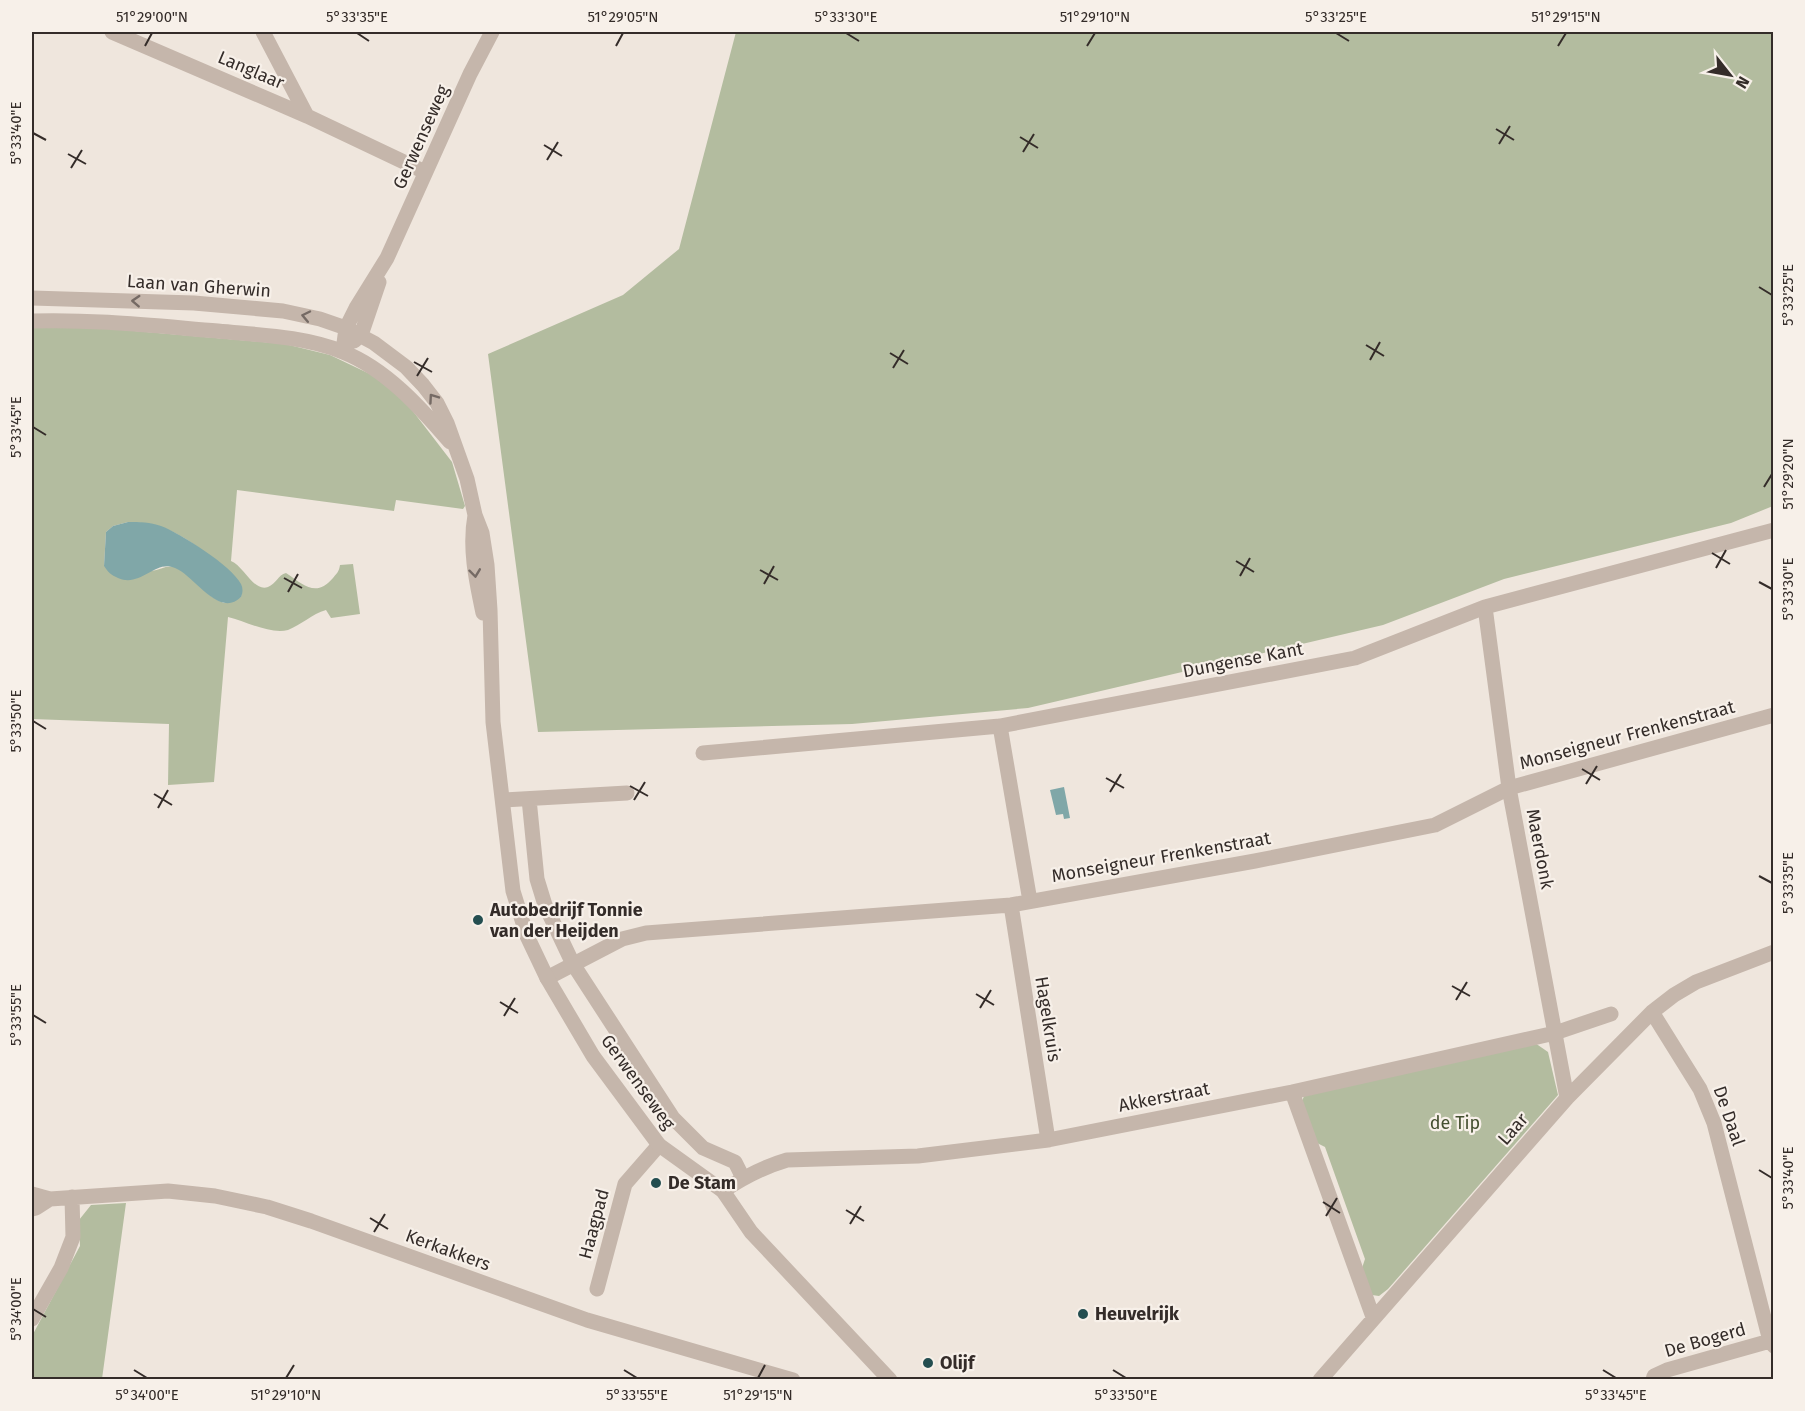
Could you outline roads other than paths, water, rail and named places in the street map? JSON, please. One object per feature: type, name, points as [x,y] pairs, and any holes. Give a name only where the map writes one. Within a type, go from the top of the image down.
[{"type":"street","name":"Langlaar","points":[[112,32],[308,116],[425,172]]},
{"type":"street","name":"Langlaar","points":[[263,32],[308,116]]},
{"type":"street","name":"Gerwenseweg","points":[[343,351],[361,335],[387,258],[465,84],[492,32]]},
{"type":"street","name":"Gerwenseweg","points":[[343,351],[346,328],[387,258]]},
{"type":"street","name":"Laan van Gherwin","points":[[32,298],[194,303],[283,311],[320,319],[361,335]]},
{"type":"street","points":[[32,321],[99,323],[244,334],[290,339],[343,351]]},
{"type":"street","name":"Gerwenseweg","points":[[361,335],[406,367],[437,403],[458,451],[467,479],[475,515],[482,533],[487,565],[494,722],[513,891],[527,936],[547,978],[593,1056],[659,1145],[723,1191],[751,1232],[886,1378]]},
{"type":"street","name":"Gerwenseweg","points":[[343,351],[365,363],[392,383],[430,418],[458,451]]},
{"type":"street","name":"Dungense Kant","points":[[703,753],[1000,726],[1355,658],[1485,607],[1773,530]]},
{"type":"street","name":"Maerdonk","points":[[1485,607],[1509,788],[1567,1098]]},
{"type":"street","name":"Monseigneur Frenkenstraat","points":[[547,978],[622,939],[646,933],[1011,905],[1255,861],[1435,825],[1509,788],[1773,716]]},
{"type":"street","points":[[1000,726],[1030,901]]},
{"type":"street","points":[[504,801],[627,793]]},
{"type":"street","name":"Gerwenseweg","points":[[529,799],[537,879],[545,905],[573,964],[673,1118],[703,1148],[735,1162],[743,1178]]},
{"type":"street","name":"Hagelkruis","points":[[1011,905],[1047,1140]]},
{"type":"street","name":"Laar","points":[[1320,1380],[1567,1098],[1652,1012],[1696,982],[1773,952]]},
{"type":"street","name":"De Daal","points":[[1652,1012],[1700,1089],[1714,1123],[1772,1343]]},
{"type":"street","name":"Akkerstraat","points":[[723,1191],[766,1166],[787,1160],[918,1156],[1047,1140],[1292,1092],[1555,1034],[1611,1014]]},
{"type":"street","points":[[1292,1092],[1373,1317]]},
{"type":"street","name":"Haagpad","points":[[597,1288],[625,1184],[659,1145]]},
{"type":"street","name":"Kerkakkers","points":[[32,1194],[50,1199],[168,1191],[215,1196],[267,1207],[587,1320],[793,1380]]},
{"type":"street","points":[[32,1319],[61,1268],[73,1237],[72,1197]]},
{"type":"street","name":"Kerkakkers","points":[[32,1209],[50,1199]]},
{"type":"street","name":"De Bogerd","points":[[1653,1380],[1654,1376],[1667,1370],[1772,1343]]},
{"type":"water","points":[[128,522],[161,526],[205,551],[236,577],[242,587],[241,597],[233,602],[224,603],[216,600],[183,572],[168,566],[141,577],[126,580],[108,572],[104,566],[106,532],[113,526]]},
{"type":"water","points":[[1064,787],[1070,818],[1064,819],[1063,814],[1056,815],[1050,790]]},
{"type":"place","name":"Autobedrijf Tonnie van der Heijden","points":[[478,920]]},
{"type":"place","name":"De Stam","points":[[656,1183]]},
{"type":"place","name":"Heuvelrijk","points":[[1083,1314]]},
{"type":"place","name":"Olijf","points":[[928,1363]]},
{"type":"park label","name":"de Tip","points":[[1455,1123]]}]
